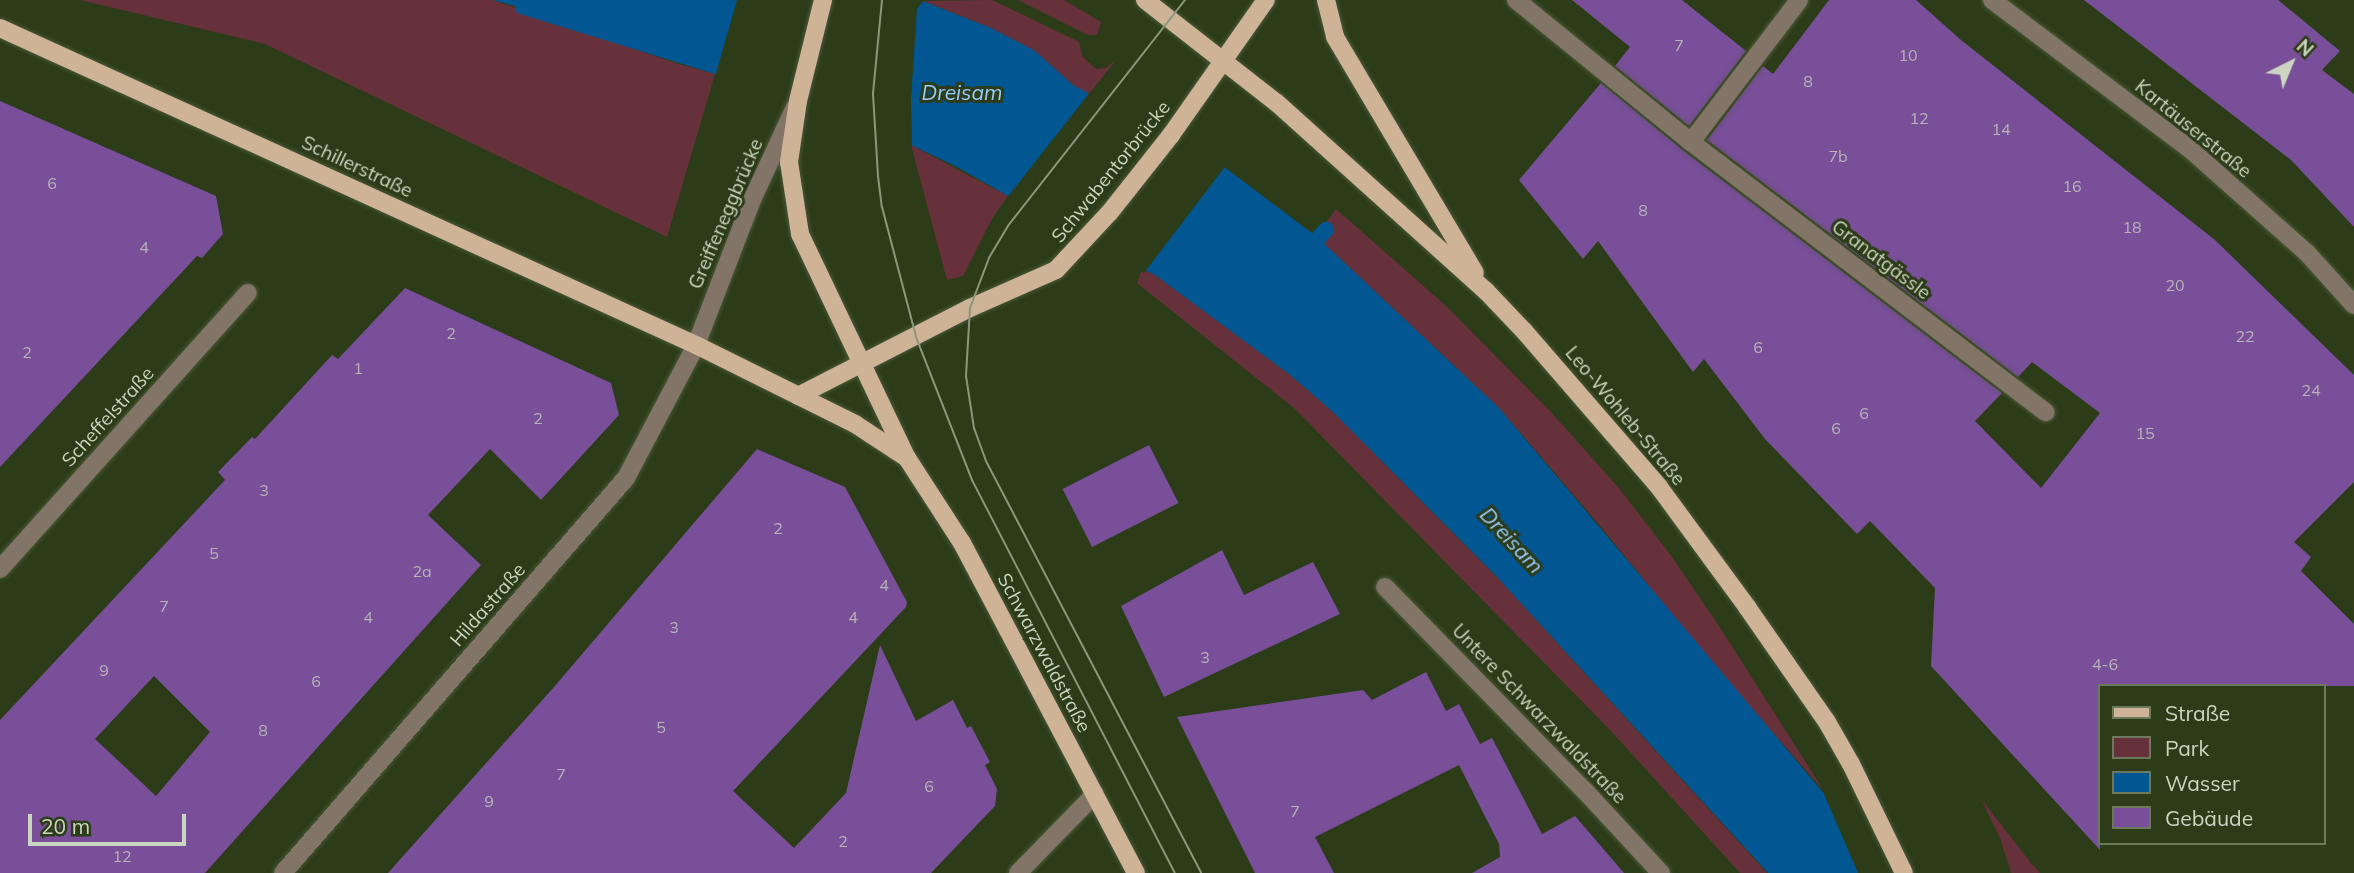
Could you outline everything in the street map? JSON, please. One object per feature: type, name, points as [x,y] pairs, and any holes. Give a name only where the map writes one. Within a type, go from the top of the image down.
[{"type":"main road","name":"Greiffeneggbrücke","points":[[823,0],[797,101],[789,162],[800,234],[861,363]]},
{"type":"main road","name":"Leo-Wohleb-Straße","points":[[1145,0],[1277,103],[1486,290],[1659,487],[1827,722],[1851,764],[1904,873]]},
{"type":"main road","name":"Schwabentorbrücke","points":[[861,363],[970,308],[1056,270],[1110,212],[1189,111],[1266,0]]},
{"type":"main road","points":[[1326,0],[1335,37],[1347,60],[1486,290]]},
{"type":"main road","name":"Schillerstraße","points":[[0,28],[696,345]]},
{"type":"main road","name":"Schwarzwaldstraße","points":[[696,345],[855,424],[907,458]]},
{"type":"main road","points":[[798,396],[861,363]]},
{"type":"main road","name":"Schwarzwaldstraße","points":[[861,363],[907,458],[962,543],[1136,873]]},
{"type":"street","name":"Granatgässle","points":[[1516,0],[1691,142],[2046,412]]},
{"type":"street","points":[[1691,142],[1799,0]]},
{"type":"street","name":"Kartäuserstraße","points":[[1992,0],[2191,150],[2307,253],[2354,304]]},
{"type":"street","name":"Greiffeneggbrücke","points":[[696,345],[797,101]]},
{"type":"street","name":"Scheffelstraße","points":[[0,569],[248,293]]},
{"type":"street","name":"Hildastraße","points":[[283,873],[626,478],[696,345]]},
{"type":"street","name":"Untere Schwarzwaldstraße","points":[[1385,587],[1585,790],[1661,873]]},
{"type":"street","points":[[1018,873],[1095,794]]},
{"type":"green space","points":[[80,0],[493,0],[672,62],[715,74],[667,237],[265,44]]},
{"type":"green space","points":[[992,0],[1079,42],[1082,56],[1096,69],[1106,68],[1116,60],[1089,94],[1073,85],[1035,51],[991,28],[923,1]]},
{"type":"green space","points":[[1018,0],[1064,0],[1101,22],[1097,35],[1088,35]]},
{"type":"green space","points":[[911,145],[1008,196],[993,217],[963,276],[947,280]]},
{"type":"green space","points":[[1336,209],[1445,305],[1550,411],[1618,487],[1672,557],[1719,626],[1824,791],[1716,668],[1499,408],[1316,236]]},
{"type":"green space","points":[[1142,269],[1155,275],[1289,374],[1333,412],[1497,577],[1767,873],[1740,873],[1611,731],[1294,408],[1137,283]]},
{"type":"green space","points":[[1981,799],[2040,873],[2011,873],[2000,838]]},
{"type":"water","name":"Dreisam","points":[[493,0],[920,0],[991,28],[1035,51],[1073,85],[1223,166],[1316,236],[1499,408],[1891,873],[1768,873],[1497,577],[1333,412],[1289,374],[1155,275],[1083,239],[957,167],[911,145],[715,74],[517,13],[515,6]]},
{"type":"pier","points":[[737,0],[924,0],[917,9],[911,99],[912,149],[715,77]]},
{"type":"pier","points":[[1091,91],[1227,164],[1144,273],[1006,199]]},
{"type":"pier","points":[[1818,780],[1894,871],[1894,873],[1858,873]]},
{"type":"building","points":[[1572,0],[1682,0],[1746,51],[1689,126],[1615,66],[1630,47]]},
{"type":"building","points":[[1829,0],[1916,0],[1961,40],[2215,240],[2354,375],[2354,482],[2294,542],[2311,557],[2301,571],[2354,624],[2354,686],[2098,684],[2100,850],[1931,666],[1935,588],[1870,521],[1857,534],[1765,439],[1704,359],[1693,372],[1598,241],[1583,259],[1519,180],[1601,83],[1684,151],[2002,393],[1975,421],[2041,488],[2100,413],[2032,362],[2018,377],[1707,140],[1763,66],[1773,74]]},
{"type":"building","points":[[2084,0],[2278,0],[2340,51],[2322,70],[2354,94],[2354,227],[2291,160]]},
{"type":"building","points":[[0,101],[216,196],[223,234],[202,258],[197,256],[0,467]]},
{"type":"building","points":[[405,288],[611,383],[619,415],[541,500],[490,449],[428,515],[481,565],[205,873],[0,873],[0,720],[225,480],[218,472],[252,437],[255,439],[332,355],[338,359]],"holes":[[[154,676],[210,732],[156,796],[95,739]]]},
{"type":"building","points":[[1149,445],[1179,503],[1092,547],[1063,489]]},
{"type":"building","points":[[757,449],[845,487],[907,602],[906,607],[733,791],[794,848],[846,793],[880,645],[916,721],[953,700],[967,728],[971,726],[990,762],[985,765],[997,789],[995,806],[931,873],[388,873],[554,687]]},
{"type":"building","points":[[1222,550],[1244,595],[1313,562],[1340,614],[1164,697],[1121,606]]},
{"type":"building","points":[[1426,672],[1446,711],[1459,704],[1480,744],[1492,738],[1542,834],[1575,816],[1624,873],[1472,873],[1500,857],[1499,844],[1459,765],[1315,837],[1334,873],[1255,873],[1177,717],[1363,690],[1372,700]]},
{"type":"waterway","points":[[1306,252],[1326,230]]},
{"type":"tram line","points":[[882,0],[873,94],[878,176],[882,207],[916,337],[972,480],[1175,873]]},
{"type":"tram line","points":[[1185,0],[1008,226],[989,258],[970,308],[966,376],[974,428],[987,463],[1201,873]]}]
